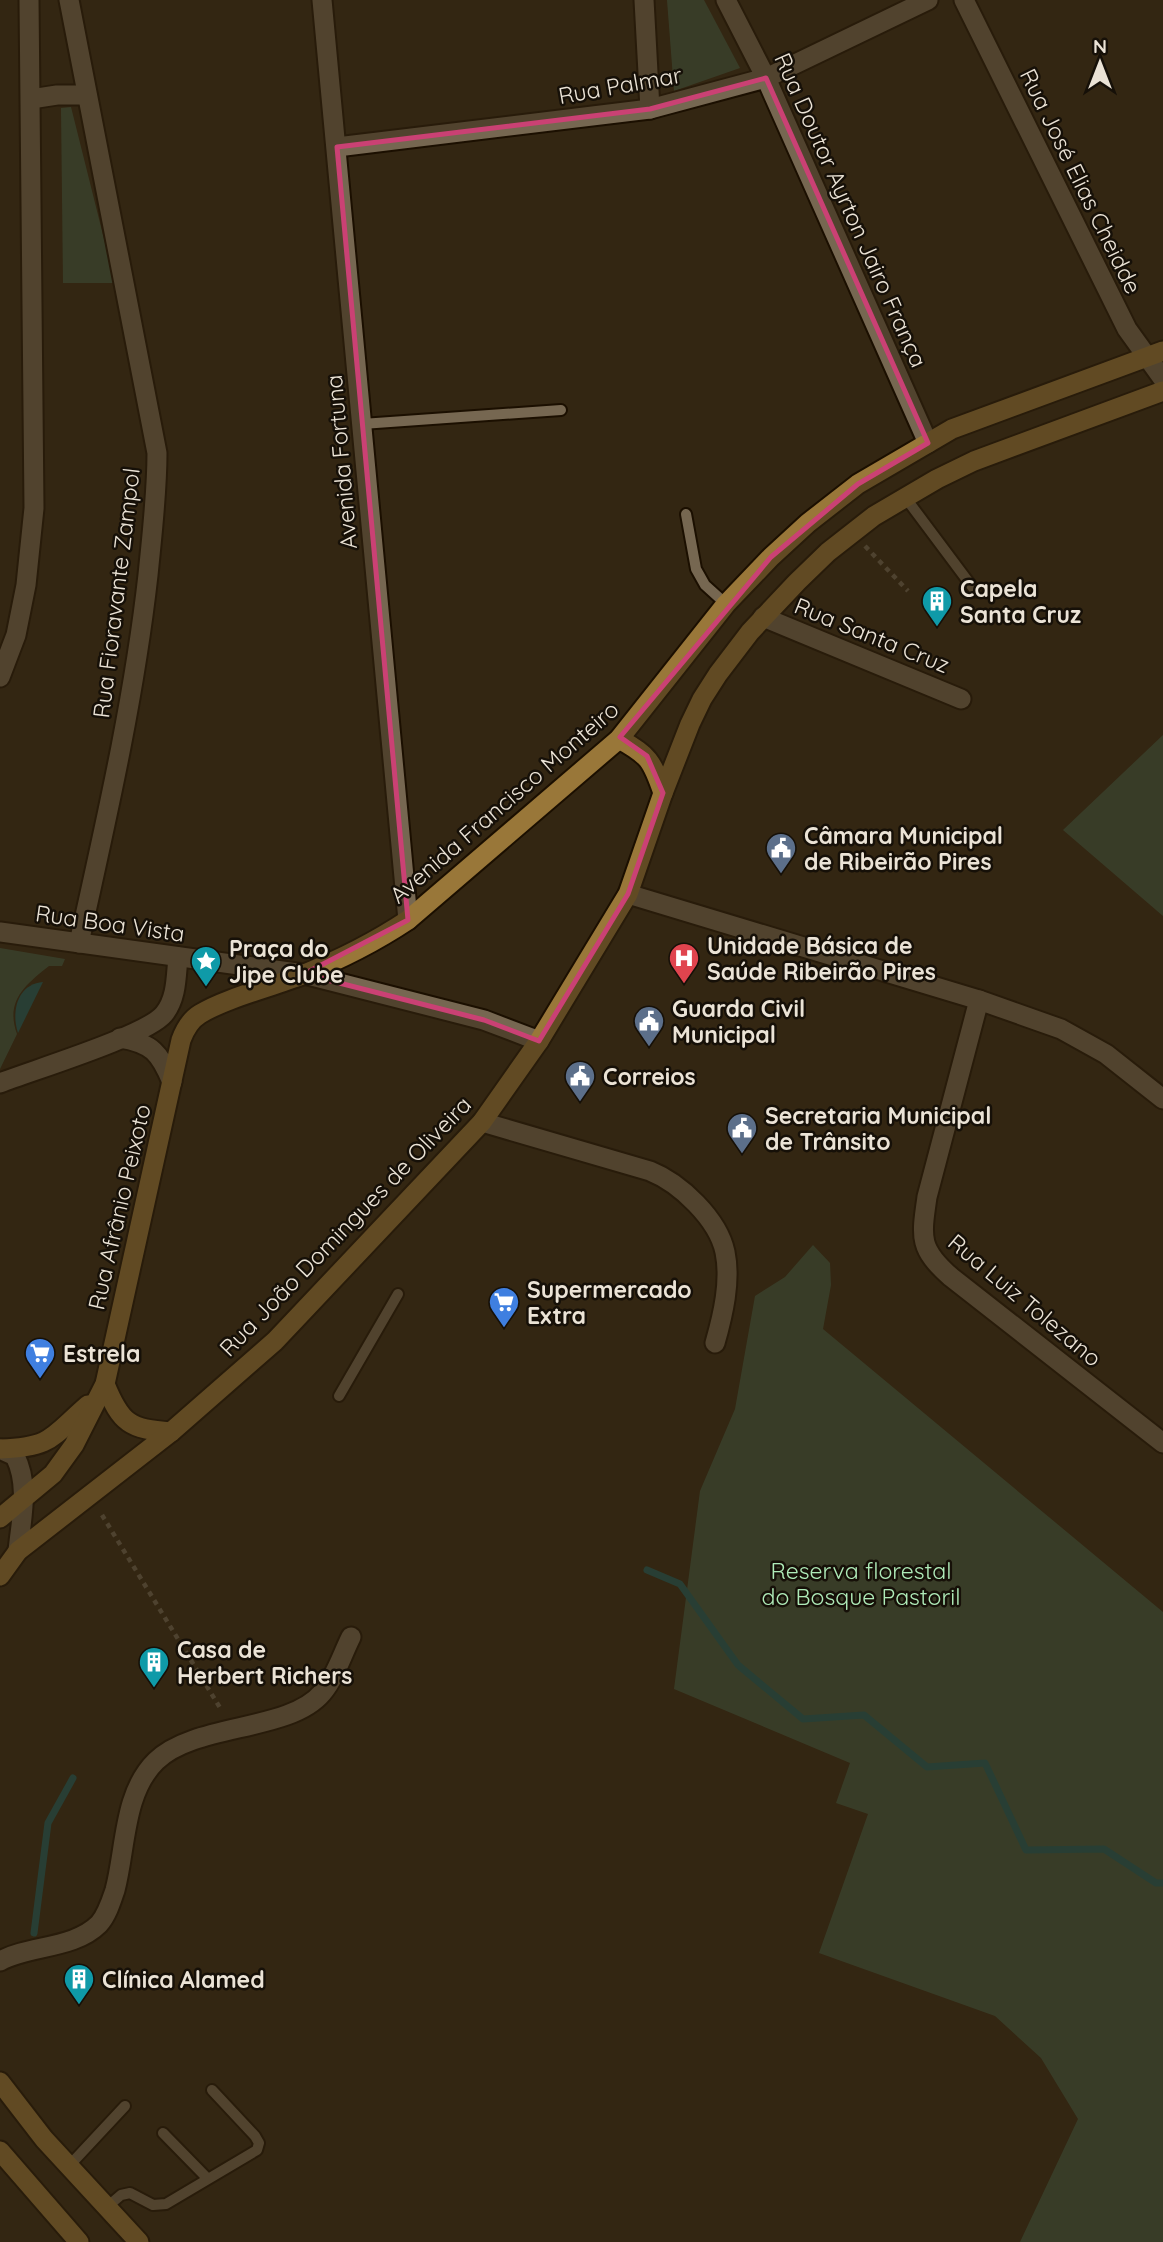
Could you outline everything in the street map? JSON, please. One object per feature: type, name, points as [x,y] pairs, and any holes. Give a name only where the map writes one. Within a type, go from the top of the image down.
[{"type":"main road","name":"Avenida Francisco Monteiro","points":[[193,1020],[209,1009],[304,974],[376,941],[408,920],[619,739],[726,604],[771,556],[858,484],[953,429],[1155,354]]},
{"type":"main road","points":[[663,793],[690,723],[718,674],[763,617],[828,552],[905,497],[974,461],[1163,391]]},
{"type":"main road","points":[[619,739],[647,756],[655,769],[663,793]]},
{"type":"main road","name":"Rua João Domingues de Oliveira","points":[[0,1576],[18,1550],[172,1432],[275,1341],[482,1122],[539,1041],[628,894],[663,793]]},
{"type":"main road","name":"Rua Afrânio Peixoto","points":[[102,1390],[181,1040],[193,1020]]},
{"type":"main road","points":[[102,1390],[127,1422],[143,1430],[172,1432]]},
{"type":"main road","points":[[0,1449],[43,1444],[62,1430],[102,1390]]},
{"type":"main road","points":[[0,1518],[53,1474],[74,1445],[102,1390]]},
{"type":"main road","points":[[0,2081],[44,2139],[139,2242]]},
{"type":"main road","points":[[0,2151],[79,2242]]},
{"type":"street","points":[[0,677],[16,635],[26,585],[34,508],[29,0]]},
{"type":"street","name":"Rua Fioravante Zampol","points":[[69,0],[157,453],[157,493],[143,618],[121,751],[79,943]]},
{"type":"street","name":"Avenida Fortuna","points":[[322,0],[408,920]]},
{"type":"street","points":[[644,0],[650,109]]},
{"type":"street","name":"Rua Doutor Ayrton Jairo França","points":[[726,0],[766,78],[928,443]]},
{"type":"street","name":"Rua Palmar","points":[[337,147],[650,109],[766,78],[901,8],[928,0]]},
{"type":"street","name":"Rua José Elias Cheidde","points":[[964,0],[1127,328],[1155,354],[1163,379]]},
{"type":"street","points":[[31,99],[57,95],[87,95]]},
{"type":"street","name":"Rua Santa Cruz","points":[[763,617],[961,699]]},
{"type":"street","points":[[628,894],[979,1000],[1061,1029],[1106,1054],[1163,1099]]},
{"type":"street","name":"Rua Boa Vista","points":[[0,932],[304,974],[484,1020],[539,1041]]},
{"type":"street","points":[[0,1083],[155,1023],[172,1003],[178,957]]},
{"type":"street","name":"Rua Luiz Tolezano","points":[[979,1000],[926,1197],[924,1245],[932,1260],[951,1277],[1163,1443]]},
{"type":"street","name":"Rua Afrânio Peixoto","points":[[120,1038],[149,1046],[160,1055],[172,1082]]},
{"type":"street","points":[[482,1122],[650,1171],[668,1178],[691,1199],[714,1227],[725,1251],[723,1312],[715,1343]]},
{"type":"street","points":[[0,1449],[15,1456],[20,1466],[24,1497],[18,1550]]},
{"type":"street","points":[[0,1961],[84,1935],[100,1923],[111,1905],[133,1801],[142,1778],[157,1759],[179,1746],[295,1712],[321,1695],[351,1637]]},
{"type":"lane","points":[[362,424],[561,411]]},
{"type":"lane","points":[[905,497],[976,592]]},
{"type":"lane","points":[[686,514],[696,569],[705,585],[726,604]]},
{"type":"lane","points":[[339,1396],[398,1294]]},
{"type":"lane","points":[[107,2207],[121,2195],[130,2193],[153,2205],[166,2204],[257,2150],[259,2143],[212,2090]]},
{"type":"lane","points":[[69,2166],[125,2106]]},
{"type":"lane","points":[[163,2133],[207,2178]]},
{"type":"path","points":[[852,533],[908,591]]},
{"type":"path","points":[[102,1515],[233,1729]]},
{"type":"highlighted area","points":[[766,78],[928,443],[858,484],[771,557],[620,737],[647,756],[663,793],[628,894],[539,1041],[484,1020],[304,974],[408,920],[337,147],[650,109]]},
{"type":"green space","points":[[667,0],[704,0],[740,68],[674,91]]},
{"type":"green space","points":[[71,107],[115,283],[63,283],[61,108]]},
{"type":"green space","points":[[1163,735],[1163,916],[1063,830]]},
{"type":"green space","points":[[0,948],[65,959],[62,966],[49,966],[25,987],[20,995],[14,1012],[17,1034],[0,1069]]},
{"type":"green space","name":"Reserva florestal do Bosque Pastoril","points":[[813,1245],[830,1263],[831,1285],[823,1329],[1163,1612],[1163,2242],[1020,2242],[1078,2119],[1041,2058],[995,2016],[819,1953],[868,1814],[836,1803],[850,1763],[674,1689],[700,1491],[735,1409],[755,1296],[785,1277]]},
{"type":"water","points":[[43,982],[18,1033],[15,1016],[18,1000],[27,988]]},
{"type":"waterway","points":[[647,1570],[680,1584],[738,1665],[803,1719],[864,1715],[927,1767],[985,1763],[1026,1850],[1104,1849],[1156,1883],[1163,1883]]},
{"type":"waterway","points":[[34,1933],[48,1823],[73,1778]]},
{"type":"place","name":"Capela Santa Cruz","points":[[937,628]]},
{"type":"place","name":"Câmara Municipal de Ribeirão Pires","points":[[781,875]]},
{"type":"place","name":"Unidade Básica de Saúde Ribeirão Pires","points":[[684,985]]},
{"type":"place","name":"Praça do Jipe Clube","points":[[206,988]]},
{"type":"place","name":"Guarda Civil Municipal","points":[[649,1048]]},
{"type":"place","name":"Correios","points":[[580,1103]]},
{"type":"place","name":"Secretaria Municipal de Trânsito","points":[[742,1155]]},
{"type":"place","name":"Supermercado Extra","points":[[504,1329]]},
{"type":"place","name":"Estrela","points":[[40,1380]]},
{"type":"place","name":"Casa de Herbert Richers","points":[[154,1689]]},
{"type":"place","name":"Clínica Alamed","points":[[79,2006]]}]
